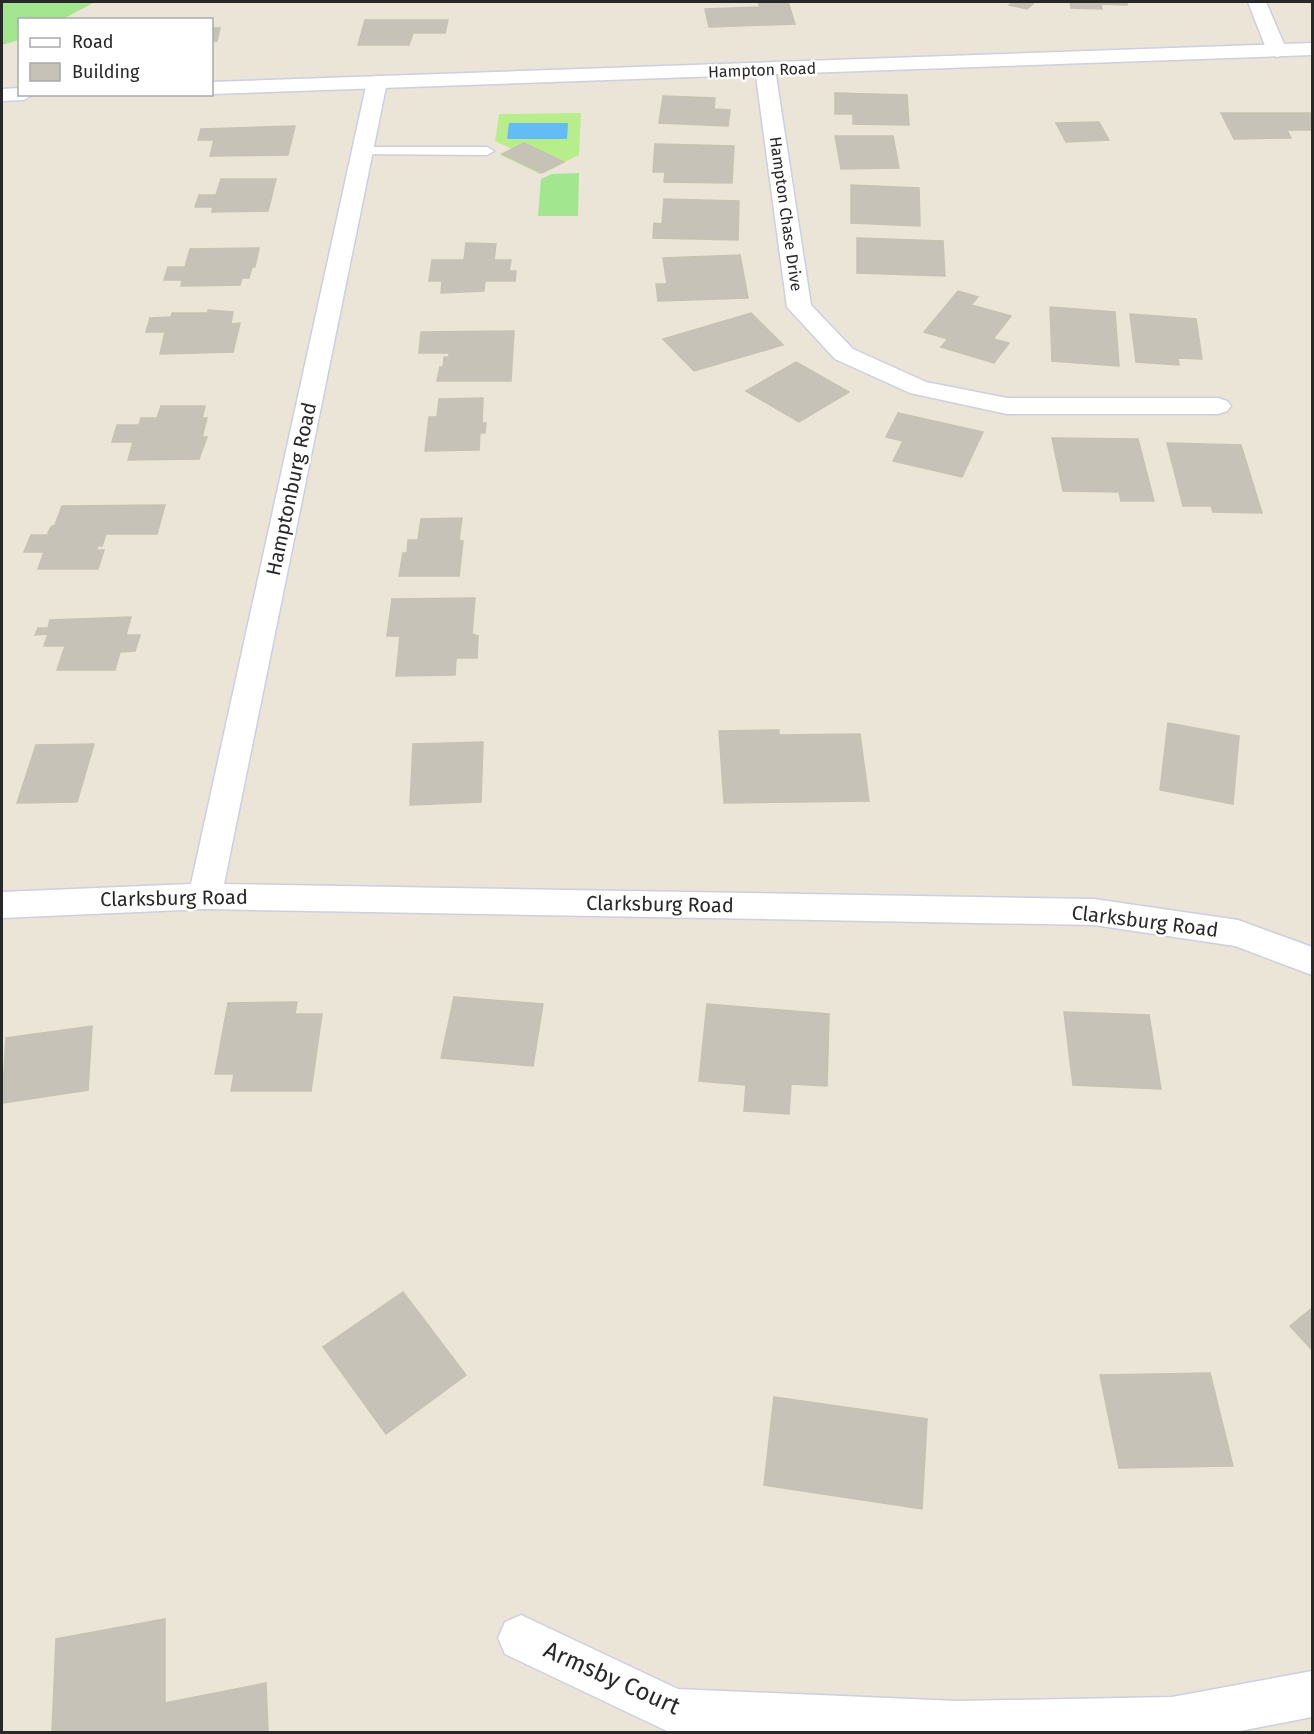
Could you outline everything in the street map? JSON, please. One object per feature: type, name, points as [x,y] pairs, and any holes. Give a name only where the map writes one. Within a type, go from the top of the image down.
[{"type":"street","points":[[1257,2],[1264,24],[1277,51]]},
{"type":"street","name":"Hampton Road","points":[[213,88],[1312,49]]},
{"type":"street","name":"Hampton Chase Drive","points":[[765,69],[799,307],[844,354],[919,388],[1007,406],[1218,406]]},
{"type":"street","name":"Hamptonburg Road","points":[[205,896],[377,82]]},
{"type":"street","points":[[2,95],[18,94]]},
{"type":"street","name":"Clarksburg Road","points":[[2,904],[205,896],[1094,912],[1238,933],[1312,961]]},
{"type":"street","name":"Armsby Court","points":[[521,1638],[676,1712],[957,1725],[1172,1721],[1312,1694]]},
{"type":"lane","points":[[362,152],[487,151]]},
{"type":"green space","points":[[2,2],[95,2],[65,18],[18,18],[18,40],[2,45]]},
{"type":"green space","points":[[581,113],[579,155],[540,174],[500,155],[512,149],[495,141],[499,114]]},
{"type":"green space","points":[[579,173],[578,216],[538,216],[541,179],[552,174]]},
{"type":"water","points":[[509,123],[568,123],[567,139],[507,139]]},
{"type":"building","points":[[758,2],[788,2],[795,24],[709,27],[705,9],[760,7]]},
{"type":"building","points":[[1013,2],[1035,2],[1027,9],[1009,5]]},
{"type":"building","points":[[1070,2],[1127,2],[1127,5],[1101,4],[1102,9],[1071,8]]},
{"type":"building","points":[[365,20],[448,20],[445,33],[413,33],[409,45],[358,45]]},
{"type":"building","points":[[213,28],[220,28],[217,41],[213,41]]},
{"type":"building","points":[[835,93],[907,95],[909,125],[853,124],[853,114],[835,114]]},
{"type":"building","points":[[663,96],[715,98],[714,109],[730,110],[728,126],[659,123]]},
{"type":"building","points":[[1221,113],[1312,113],[1312,130],[1287,130],[1291,138],[1234,139]]},
{"type":"building","points":[[1099,122],[1109,140],[1066,142],[1056,123]]},
{"type":"building","points":[[295,126],[288,155],[210,156],[214,140],[198,140],[201,129]]},
{"type":"building","points":[[835,136],[893,136],[899,168],[841,169]]},
{"type":"building","points":[[524,143],[564,162],[542,173],[515,160],[526,155],[512,149]]},
{"type":"building","points":[[655,144],[734,146],[732,183],[664,182],[665,172],[653,172]]},
{"type":"building","points":[[512,149],[526,155],[515,160],[502,154]]},
{"type":"building","points":[[221,179],[276,179],[268,211],[212,212],[213,207],[195,207],[199,195],[216,195]]},
{"type":"building","points":[[851,185],[919,188],[920,226],[851,223]]},
{"type":"building","points":[[664,199],[739,201],[738,240],[653,238],[654,223],[662,224]]},
{"type":"building","points":[[857,238],[943,241],[945,276],[857,273]]},
{"type":"building","points":[[466,243],[496,244],[494,260],[511,260],[509,271],[516,271],[515,281],[485,281],[484,291],[441,293],[442,281],[429,281],[432,260],[464,260]]},
{"type":"building","points":[[259,248],[255,267],[252,267],[249,278],[242,278],[240,285],[181,286],[182,280],[164,280],[168,267],[185,267],[190,249]]},
{"type":"building","points":[[740,255],[748,298],[658,301],[656,284],[667,284],[663,258]]},
{"type":"building","points":[[958,291],[978,297],[971,305],[1011,316],[993,339],[1009,343],[994,363],[941,347],[948,339],[924,332]]},
{"type":"building","points":[[1050,307],[1115,312],[1119,366],[1052,361]]},
{"type":"building","points":[[208,310],[233,312],[231,324],[240,323],[233,352],[160,354],[165,332],[146,332],[150,318],[171,317],[172,313],[208,313]]},
{"type":"building","points":[[751,313],[783,345],[694,371],[663,339]]},
{"type":"building","points":[[1130,314],[1196,319],[1202,359],[1178,358],[1179,365],[1136,362]]},
{"type":"building","points":[[514,331],[511,381],[437,381],[440,367],[443,367],[444,357],[449,357],[449,353],[419,353],[421,332]]},
{"type":"building","points":[[796,362],[849,392],[799,422],[746,391]]},
{"type":"building","points":[[483,398],[482,423],[486,423],[485,433],[480,433],[479,450],[425,451],[429,417],[437,417],[439,399]]},
{"type":"building","points":[[161,406],[205,406],[202,418],[207,418],[202,437],[207,437],[199,459],[128,460],[133,442],[112,442],[117,425],[139,425],[141,418],[157,418]]},
{"type":"building","points":[[898,413],[983,432],[962,477],[893,461],[903,441],[886,437]]},
{"type":"building","points":[[1052,438],[1138,439],[1154,501],[1121,501],[1119,492],[1063,491]]},
{"type":"building","points":[[1167,443],[1241,445],[1262,513],[1213,512],[1211,506],[1183,506]]},
{"type":"building","points":[[165,505],[157,534],[106,534],[102,546],[98,546],[96,550],[104,550],[98,569],[38,569],[44,552],[24,552],[31,535],[52,535],[48,533],[55,525],[62,506]]},
{"type":"building","points":[[462,518],[459,540],[463,541],[459,576],[399,576],[403,553],[407,553],[408,540],[418,540],[421,519]]},
{"type":"building","points":[[475,598],[472,634],[478,636],[477,658],[456,658],[455,675],[396,676],[400,636],[387,636],[392,599]]},
{"type":"building","points":[[131,617],[126,635],[140,635],[135,651],[120,652],[115,670],[57,670],[65,646],[44,646],[48,634],[35,635],[38,628],[48,628],[50,620]]},
{"type":"building","points":[[1168,723],[1239,736],[1233,804],[1160,790]]},
{"type":"building","points":[[779,730],[779,735],[860,734],[869,801],[724,803],[719,731]]},
{"type":"building","points":[[483,742],[481,802],[410,805],[413,744]]},
{"type":"building","points":[[94,744],[77,802],[17,803],[36,745]]},
{"type":"building","points":[[454,997],[543,1004],[533,1066],[441,1058]]},
{"type":"building","points":[[297,1002],[295,1014],[322,1014],[311,1091],[231,1091],[234,1074],[215,1074],[228,1003]]},
{"type":"building","points":[[707,1004],[829,1014],[827,1086],[791,1084],[789,1114],[744,1111],[746,1085],[699,1081]]},
{"type":"building","points":[[1064,1012],[1149,1015],[1161,1089],[1073,1085]]},
{"type":"building","points":[[92,1026],[88,1090],[2,1103],[6,1038]]},
{"type":"building","points":[[403,1292],[466,1375],[386,1434],[323,1347]]},
{"type":"building","points":[[1312,1308],[1312,1350],[1290,1326]]},
{"type":"building","points":[[1210,1373],[1233,1466],[1119,1468],[1100,1375]]},
{"type":"building","points":[[774,1397],[927,1419],[922,1509],[764,1485]]},
{"type":"building","points":[[165,1619],[165,1703],[266,1683],[268,1732],[52,1732],[56,1639]]}]
